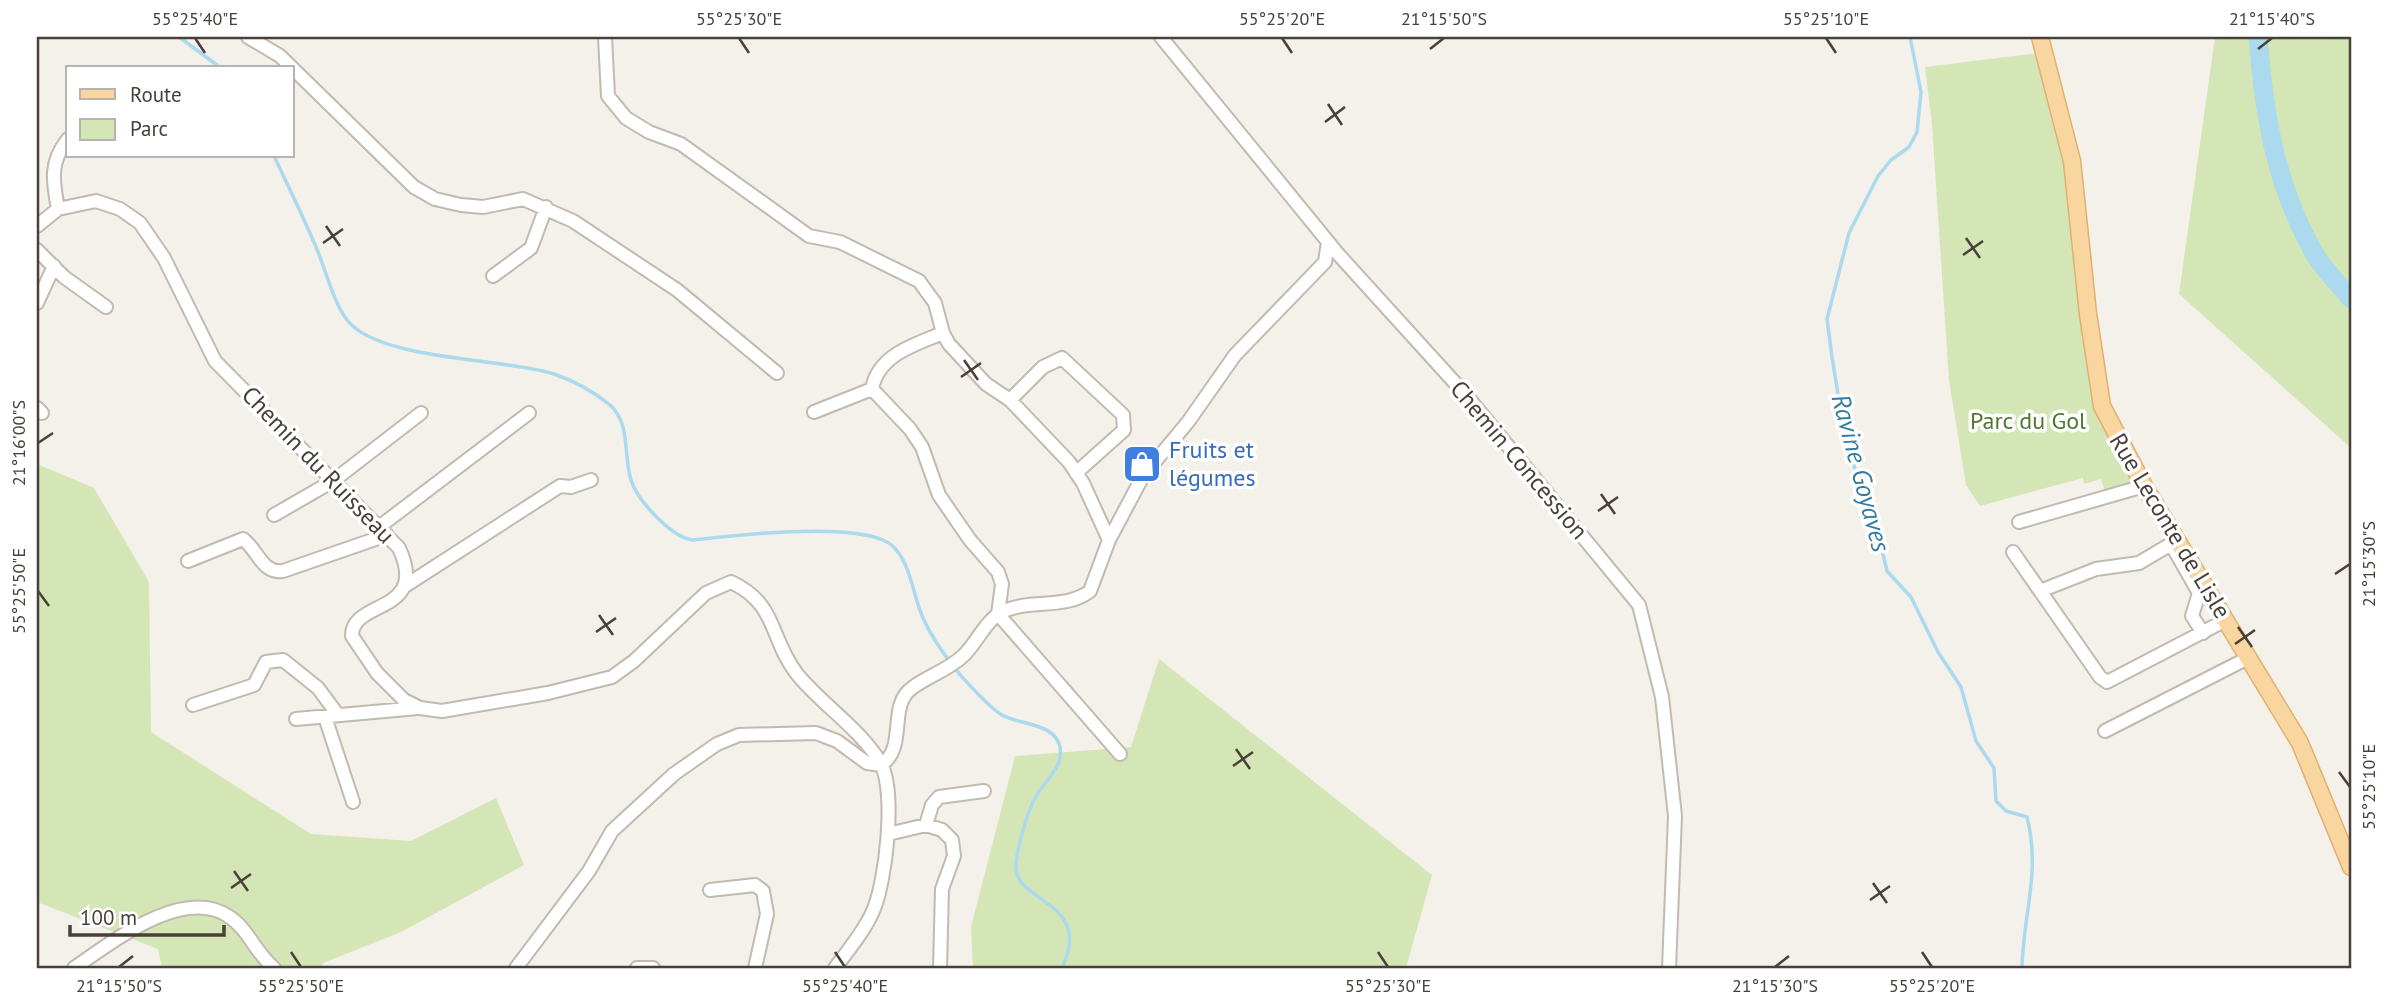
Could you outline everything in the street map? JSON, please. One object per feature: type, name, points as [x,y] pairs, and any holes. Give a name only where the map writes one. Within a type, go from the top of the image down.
[{"type":"main road","name":"Rue Leconte de Lisle","points":[[2042,38],[2072,161],[2098,393],[2107,420],[2300,743],[2351,867]]},
{"type":"street","points":[[248,37],[280,56],[290,66]]},
{"type":"street","points":[[605,37],[608,96],[619,113],[649,132],[681,144],[809,236],[840,242],[880,264],[914,277],[935,303],[943,333],[986,384],[1010,400],[1076,472],[1109,540]]},
{"type":"street","name":"Chemin Concession","points":[[1161,37],[1328,242],[1466,395],[1639,604],[1662,697],[1675,816],[1669,968]]},
{"type":"street","points":[[294,70],[414,187],[435,199],[461,205],[483,206],[523,199],[546,207],[573,221],[677,290],[777,373]]},
{"type":"street","points":[[58,209],[52,174],[56,156],[66,142]]},
{"type":"street","name":"Chemin du Ruisseau","points":[[37,226],[58,209],[96,201],[120,209],[140,223],[164,258],[215,361],[383,531],[407,564],[405,586]]},
{"type":"street","points":[[493,276],[531,248],[546,207]]},
{"type":"street","points":[[998,614],[1027,604],[1082,597],[1097,580],[1109,540],[1143,477],[1188,422],[1235,355],[1325,261],[1328,242]]},
{"type":"street","points":[[37,250],[106,307]]},
{"type":"street","points":[[37,303],[54,266]]},
{"type":"street","points":[[872,389],[875,376],[885,363],[901,351],[943,333]]},
{"type":"street","points":[[1010,400],[1044,367],[1062,358],[1123,415],[1124,430],[1076,472]]},
{"type":"street","points":[[814,412],[872,389]]},
{"type":"street","points":[[516,968],[589,871],[612,831],[674,774],[717,744],[739,735],[816,733],[837,741],[867,763],[881,765],[890,757],[895,745],[903,700],[910,689],[961,658],[998,614],[1002,600],[998,572],[970,540],[939,495],[922,447],[910,429],[872,389]]},
{"type":"street","points":[[274,515],[333,481],[421,413]]},
{"type":"street","points":[[188,561],[243,540],[267,568],[274,572],[283,571],[383,531],[529,413]]},
{"type":"street","points":[[420,708],[404,700],[377,673],[352,636],[357,622],[396,597],[405,586],[560,486],[571,487],[591,480]]},
{"type":"street","points":[[2019,522],[2144,486]]},
{"type":"street","points":[[2040,591],[2096,569],[2139,563],[2171,544],[2199,593],[2192,616],[2203,633]]},
{"type":"street","points":[[2013,552],[2107,682],[2226,621]]},
{"type":"street","points":[[296,719],[420,708],[442,711],[548,693],[612,677],[634,661],[706,593],[731,582],[752,592],[797,674],[840,717],[881,765],[887,800],[888,834],[879,897],[862,931],[835,968]]},
{"type":"street","points":[[998,614],[1120,754]]},
{"type":"street","points":[[2105,731],[2248,658]]},
{"type":"street","points":[[193,705],[254,685],[266,662],[284,660],[318,688],[331,716],[353,802]]},
{"type":"street","points":[[926,825],[932,805],[939,797],[984,791]]},
{"type":"street","points":[[888,834],[926,825],[948,834],[954,849],[942,889],[940,968]]},
{"type":"street","points":[[710,890],[755,885],[763,891],[766,914],[755,968]]},
{"type":"street","points":[[74,968],[129,932],[161,916],[186,908],[214,910],[229,916],[274,968]]},
{"type":"street","points":[[637,968],[653,968]]},
{"type":"green space","points":[[2215,37],[2351,37],[2351,448],[2179,294]]},
{"type":"green space","name":"Parc du Gol","points":[[2037,53],[2057,113],[2070,187],[2090,387],[2105,424],[2136,481],[2105,492],[2101,479],[2084,484],[2083,478],[1980,506],[1966,485],[1949,380],[1932,125],[1925,67]]},
{"type":"green space","points":[[37,464],[94,488],[149,582],[151,732],[311,834],[411,841],[496,798],[524,865],[401,932],[323,963],[321,968],[162,968],[158,949],[37,902]]},
{"type":"green space","points":[[1159,659],[1432,875],[1406,968],[973,968],[971,927],[1015,756],[1131,747]]},
{"type":"waterway","points":[[179,37],[218,66]]},
{"type":"waterway","name":"Ravine Goyaves","points":[[1910,37],[1921,92],[1917,132],[1909,147],[1891,160],[1878,176],[1849,233],[1827,319],[1842,419],[1856,473],[1877,528],[1887,571],[1911,597],[1938,652],[1961,687],[1976,741],[1994,768],[1996,801],[2006,811],[2027,817],[2031,837],[2032,875],[2022,968]]},
{"type":"waterway","points":[[2258,37],[2268,121],[2290,201],[2318,259],[2351,299]]},
{"type":"waterway","points":[[275,158],[347,320],[363,333],[413,351],[532,369],[554,374],[591,391],[610,405],[621,421],[631,480],[640,498],[656,517],[675,533],[693,540],[790,532],[843,532],[883,540],[899,553],[926,624],[958,672],[1002,715],[1044,729],[1057,739],[1060,747],[1059,762],[1035,798],[1029,813],[1019,844],[1016,870],[1020,881],[1062,917],[1068,930],[1069,946],[1062,968]]},
{"type":"place","name":"Fruits et légumes","points":[[1142,464]]}]
